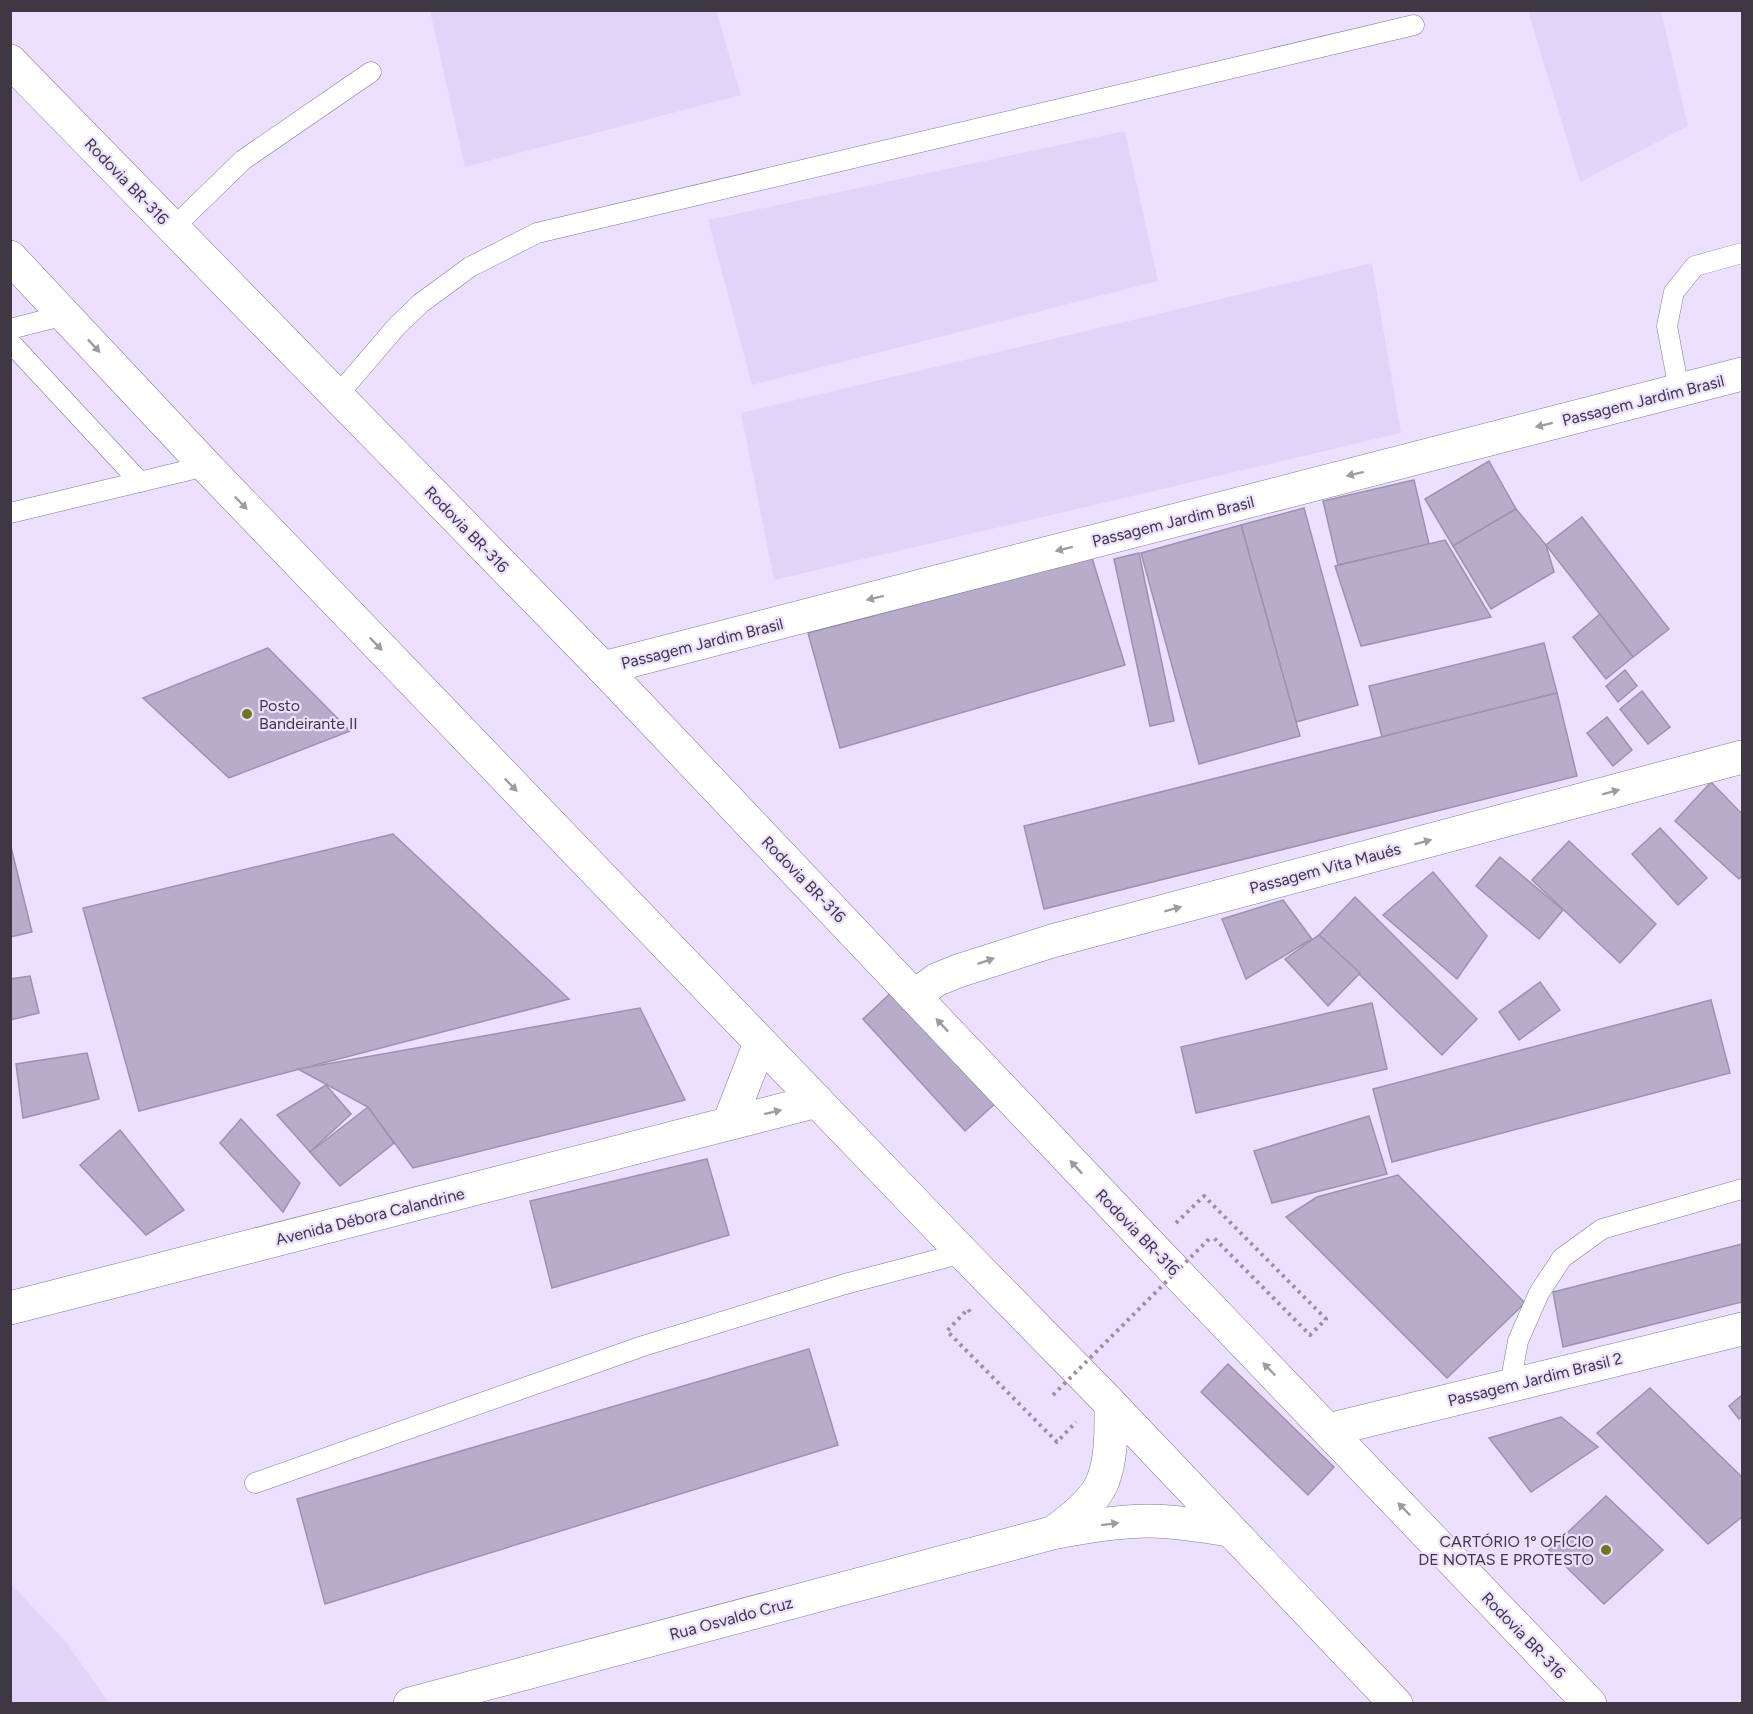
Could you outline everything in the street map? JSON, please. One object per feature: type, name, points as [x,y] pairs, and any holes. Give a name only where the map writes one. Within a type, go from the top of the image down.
[{"type":"main road","name":"Rodovia BR-316","points":[[10,62],[603,668],[1152,1247],[1590,1704]]},
{"type":"main road","points":[[10,257],[206,466],[1107,1400],[1396,1704]]},
{"type":"main road","name":"Passagem Jardim Brasil","points":[[603,668],[1743,374]]},
{"type":"main road","name":"Passagem Vita Maués","points":[[915,996],[936,980],[958,970],[1018,951],[1743,757]]},
{"type":"main road","points":[[729,1123],[760,1042]]},
{"type":"main road","name":"Avenida Débora Calandrine","points":[[10,1308],[817,1101]]},
{"type":"main road","name":"Passagem Jardim Brasil 2","points":[[1328,1430],[1743,1329]]},
{"type":"main road","name":"Rua Osvaldo Cruz","points":[[1052,1533],[1087,1504],[1102,1484],[1111,1439],[1107,1400]]},
{"type":"main road","name":"Rua Osvaldo Cruz","points":[[410,1704],[1052,1533],[1081,1527],[1152,1521],[1229,1530]]},
{"type":"lane","points":[[337,396],[397,326],[421,303],[470,267],[537,233],[1414,25]]},
{"type":"lane","points":[[173,228],[243,160],[371,72]]},
{"type":"lane","points":[[1679,390],[1667,326],[1674,292],[1695,266],[1743,254]]},
{"type":"lane","points":[[10,328],[65,315]]},
{"type":"lane","points":[[10,342],[140,482]]},
{"type":"lane","points":[[10,513],[206,466]]},
{"type":"lane","points":[[1510,1385],[1518,1341],[1539,1293],[1562,1258],[1602,1229],[1743,1189]]},
{"type":"lane","points":[[255,1483],[643,1346],[845,1284],[963,1253]]},
{"type":"path","points":[[1045,1387],[1053,1395],[1212,1236],[1310,1335],[1326,1319],[1204,1196],[1152,1247]]},
{"type":"path","points":[[975,1317],[968,1309],[947,1331],[1057,1442],[1107,1400]]},
{"type":"shaded area","points":[[430,11],[716,11],[741,95],[465,167]]},
{"type":"shaded area","points":[[1528,11],[1661,11],[1688,126],[1580,182]]},
{"type":"shaded area","points":[[1125,131],[1158,281],[752,385],[708,220]]},
{"type":"shaded area","points":[[1372,263],[1401,433],[774,580],[741,413]]},
{"type":"shaded area","points":[[10,1583],[66,1642],[109,1703],[11,1703]]},
{"type":"building","points":[[1489,461],[1516,509],[1453,546],[1425,499]]},
{"type":"building","points":[[1414,480],[1429,544],[1338,565],[1323,501]]},
{"type":"building","points":[[1304,508],[1358,705],[1296,722],[1241,525]]},
{"type":"building","points":[[1516,509],[1546,545],[1554,572],[1491,609],[1453,546]]},
{"type":"building","points":[[1582,517],[1669,629],[1633,657],[1546,545]]},
{"type":"building","points":[[1241,525],[1300,736],[1199,764],[1141,553]]},
{"type":"building","points":[[1445,540],[1491,617],[1361,646],[1335,566]]},
{"type":"building","points":[[1139,553],[1174,721],[1150,726],[1114,559]]},
{"type":"building","points":[[1092,558],[1125,665],[840,748],[808,633]]},
{"type":"building","points":[[1600,614],[1633,657],[1606,679],[1573,637]]},
{"type":"building","points":[[1544,643],[1557,693],[1382,737],[1369,686]]},
{"type":"building","name":"Posto Bandeirante II","points":[[268,648],[350,731],[229,778],[143,698]]},
{"type":"building","points":[[1625,670],[1637,686],[1618,702],[1606,686]]},
{"type":"building","points":[[1642,691],[1670,727],[1648,744],[1620,709]]},
{"type":"building","points":[[1557,693],[1577,776],[1044,909],[1024,826]]},
{"type":"building","points":[[1607,717],[1632,750],[1613,766],[1587,733]]},
{"type":"building","points":[[1711,782],[1742,814],[1742,876],[1739,879],[1675,821]]},
{"type":"building","points":[[1660,828],[1707,878],[1678,905],[1632,854]]},
{"type":"building","points":[[393,834],[569,999],[139,1111],[83,908]]},
{"type":"building","points":[[1569,841],[1656,924],[1620,963],[1532,880]]},
{"type":"building","points":[[10,843],[32,932],[10,937]]},
{"type":"building","points":[[1500,857],[1563,910],[1539,939],[1476,886]]},
{"type":"building","points":[[1433,872],[1487,936],[1457,979],[1383,915]]},
{"type":"building","points":[[1355,897],[1477,1019],[1442,1055],[1319,935]]},
{"type":"building","points":[[1283,900],[1312,939],[1246,979],[1222,919]]},
{"type":"building","points":[[1319,935],[1360,973],[1328,1006],[1285,959]]},
{"type":"building","points":[[30,976],[39,1013],[10,1020],[10,979]]},
{"type":"building","points":[[1540,982],[1560,1010],[1519,1040],[1499,1012]]},
{"type":"building","points":[[895,989],[998,1101],[965,1131],[863,1019]]},
{"type":"building","points":[[1711,1000],[1730,1073],[1392,1162],[1373,1089]]},
{"type":"building","points":[[1372,1003],[1387,1069],[1196,1113],[1181,1047]]},
{"type":"building","points":[[640,1008],[685,1100],[413,1168],[368,1107],[298,1069]]},
{"type":"building","points":[[87,1053],[99,1099],[23,1118],[16,1064]]},
{"type":"building","points":[[326,1085],[351,1114],[310,1152],[277,1115]]},
{"type":"building","points":[[368,1107],[394,1143],[340,1186],[310,1152]]},
{"type":"building","points":[[1369,1116],[1387,1174],[1272,1203],[1254,1151]]},
{"type":"building","points":[[241,1119],[300,1183],[283,1212],[220,1143]]},
{"type":"building","points":[[120,1130],[184,1210],[146,1235],[80,1165]]},
{"type":"building","points":[[707,1159],[729,1235],[552,1288],[530,1201]]},
{"type":"building","points":[[1398,1175],[1525,1303],[1447,1378],[1286,1217],[1317,1197]]},
{"type":"building","points":[[1742,1244],[1742,1302],[1563,1347],[1553,1292]]},
{"type":"building","points":[[809,1349],[838,1445],[325,1604],[297,1499]]},
{"type":"building","points":[[1228,1364],[1334,1467],[1308,1495],[1201,1392]]},
{"type":"building","points":[[1650,1388],[1742,1477],[1742,1517],[1708,1544],[1597,1433]]},
{"type":"building","points":[[1742,1395],[1742,1416],[1739,1419],[1729,1406]]},
{"type":"building","points":[[1561,1417],[1598,1447],[1531,1492],[1489,1438]]},
{"type":"building","name":"CARTÓRIO 1º OFÍCIO DE NOTAS E PROTESTO","points":[[1606,1496],[1663,1550],[1604,1604],[1549,1550]]},
{"type":"place","name":"Posto Bandeirante II","points":[[247,714]]},
{"type":"place","name":"CARTÓRIO 1º OFÍCIO DE NOTAS E PROTESTO","points":[[1606,1550]]}]
